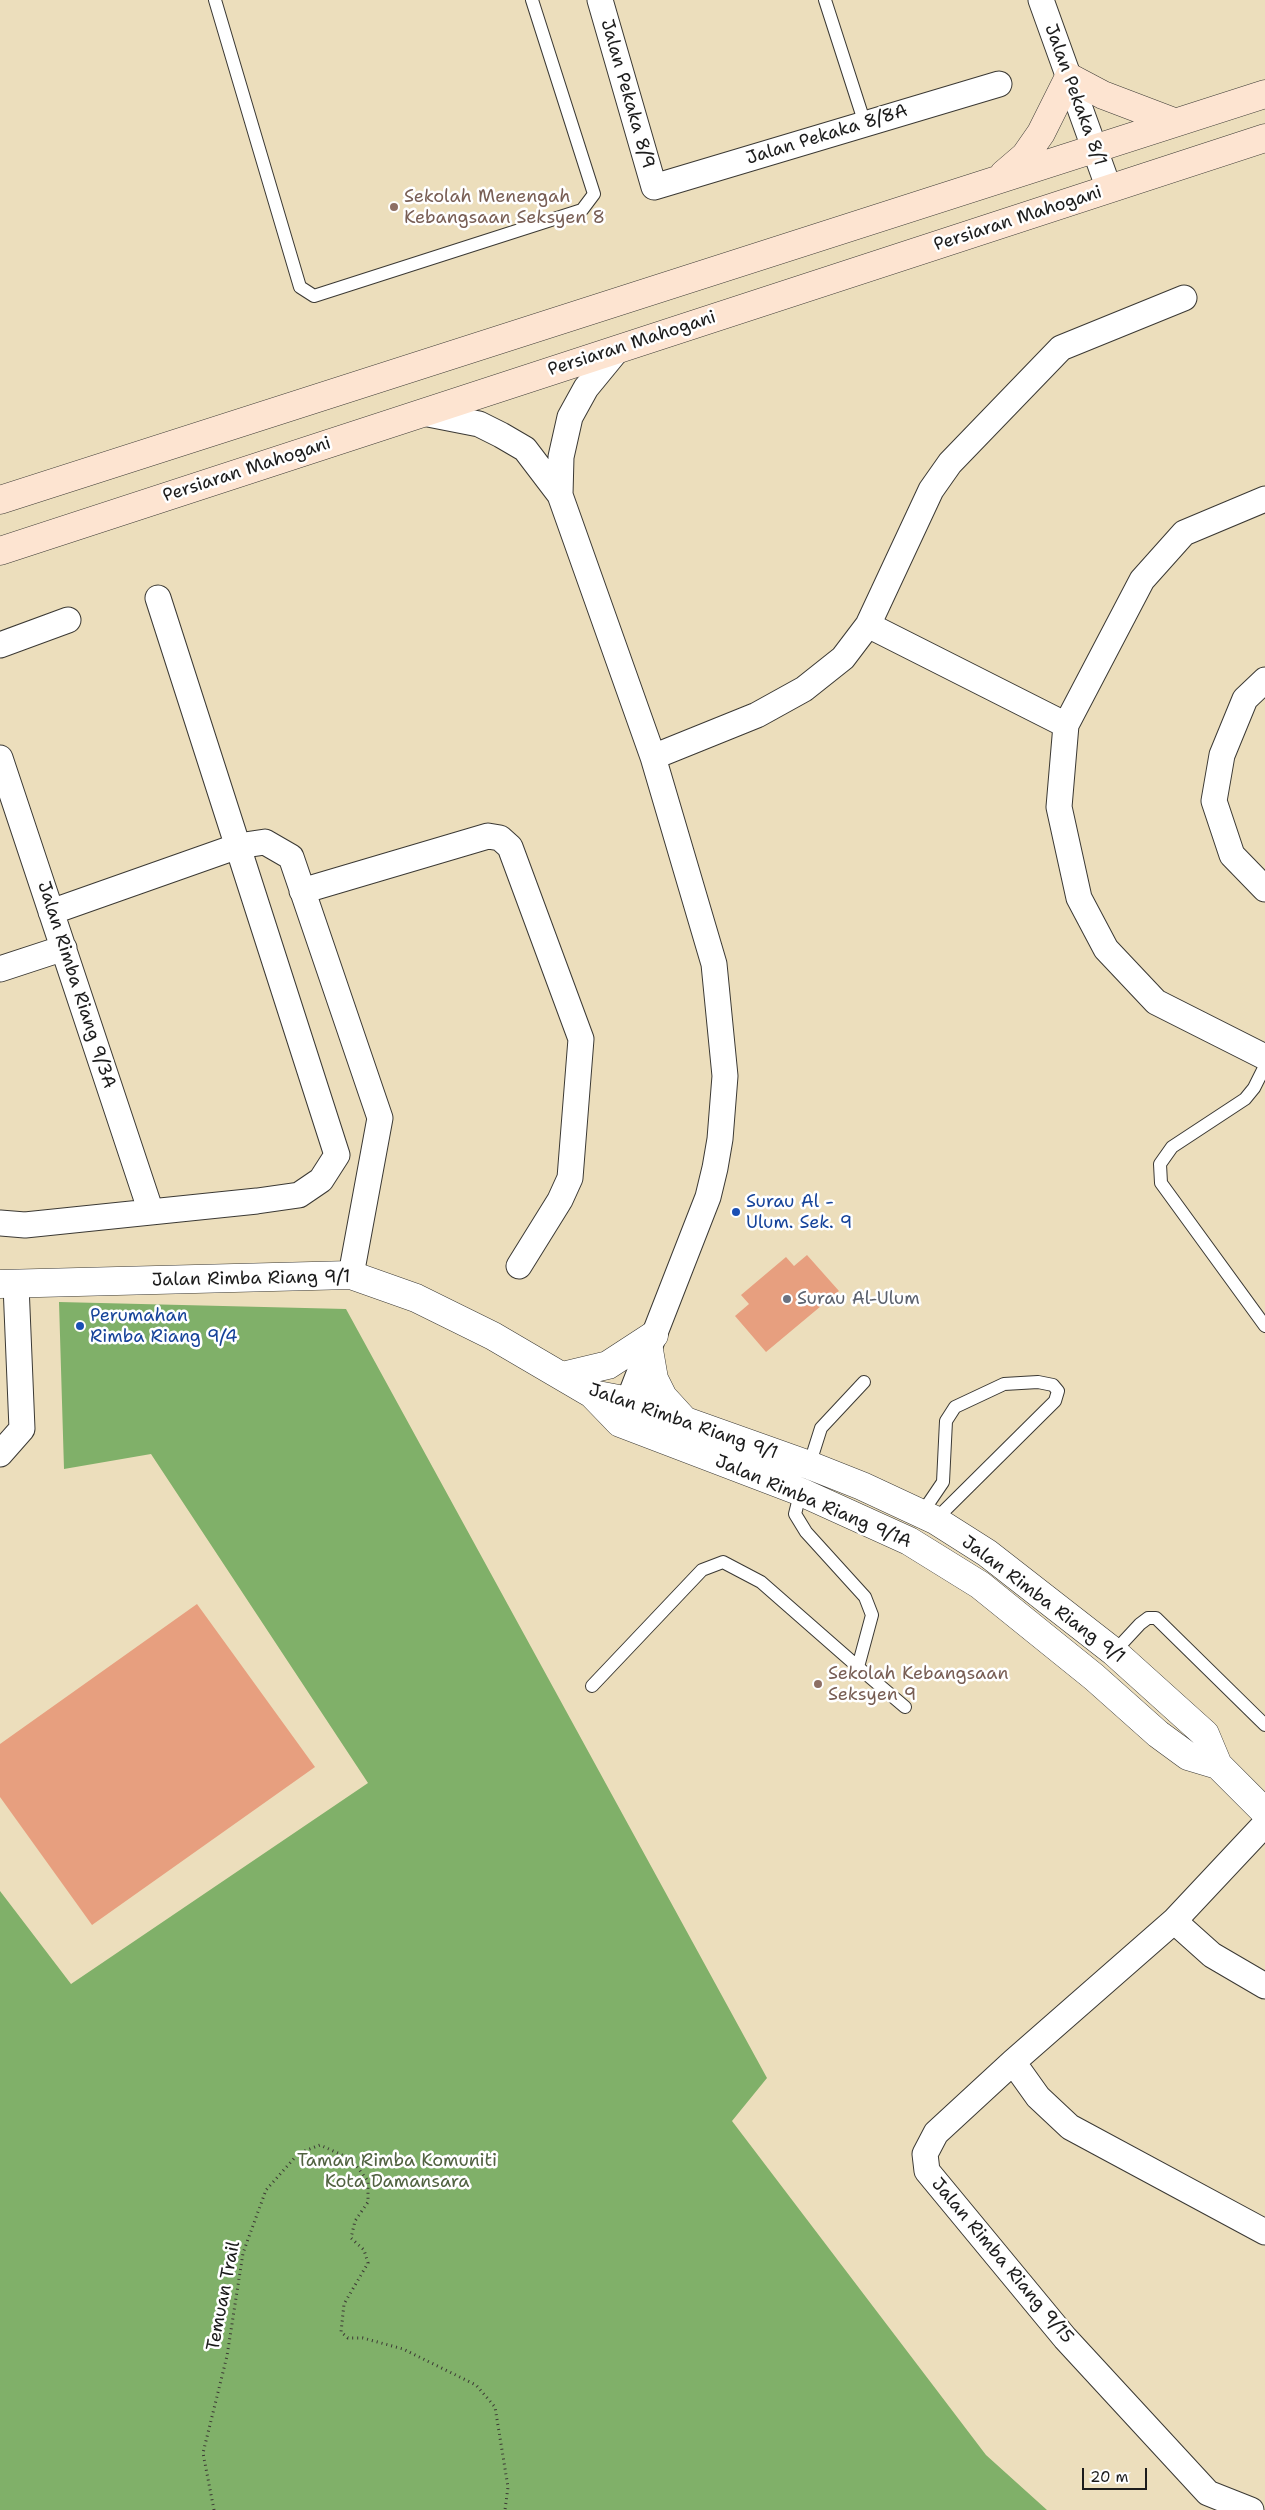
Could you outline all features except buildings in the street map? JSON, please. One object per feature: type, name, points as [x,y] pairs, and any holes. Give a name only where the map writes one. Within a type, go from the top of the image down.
[{"type":"main road","points":[[999,178],[1025,156],[1041,133],[1068,77],[1103,95],[1174,122]]},
{"type":"main road","points":[[0,500],[1094,147],[1265,94]]},
{"type":"main road","name":"Persiaran Mahogani","points":[[0,551],[1265,138]]},
{"type":"street","name":"Jalan Pekaka 8/9","points":[[600,0],[654,187]]},
{"type":"street","name":"Jalan Pekaka 8/1","points":[[1040,0],[1109,189]]},
{"type":"street","name":"Jalan Pekaka 8/8A","points":[[654,187],[999,84]]},
{"type":"street","points":[[653,757],[757,715],[804,689],[843,658],[868,625],[931,490],[950,463],[1061,348],[1184,298]]},
{"type":"street","points":[[560,495],[561,457],[570,416],[586,388],[618,349]]},
{"type":"street","points":[[423,413],[479,424],[525,449],[560,495],[653,757],[714,964],[725,1076],[720,1140],[708,1197],[624,1412]]},
{"type":"street","points":[[1265,499],[1184,533],[1142,580],[1066,725],[1059,807],[1078,898],[1106,948],[1156,1002],[1265,1057]]},
{"type":"street","points":[[0,1223],[25,1225],[299,1194],[321,1180],[337,1155],[158,598]]},
{"type":"street","points":[[0,645],[68,620]]},
{"type":"street","points":[[868,625],[1066,725]]},
{"type":"street","points":[[1265,680],[1245,699],[1222,754],[1214,801],[1232,855],[1265,889]]},
{"type":"street","name":"Jalan Rimba Riang 9/3A","points":[[0,758],[151,1212]]},
{"type":"street","points":[[302,891],[488,836],[500,838],[510,846],[581,1039],[570,1178],[560,1200],[519,1266]]},
{"type":"street","points":[[51,912],[238,846],[265,842],[291,857],[380,1118],[352,1275]]},
{"type":"street","points":[[0,969],[64,948]]},
{"type":"street","name":"Jalan Rimba Riang 9/1","points":[[8,1284],[352,1275],[416,1298],[493,1336],[624,1412],[685,1421],[809,1465],[929,1517],[987,1553],[1114,1652],[1205,1734],[1218,1766],[1265,1812]]},
{"type":"street","points":[[0,1454],[22,1429],[8,1284]]},
{"type":"street","points":[[562,1376],[608,1365],[651,1342]]},
{"type":"street","points":[[651,1342],[654,1379],[663,1397],[685,1421]]},
{"type":"street","name":"Jalan Rimba Riang 9/1A","points":[[624,1412],[909,1541],[980,1585],[1094,1677],[1158,1734],[1188,1756],[1218,1766]]},
{"type":"street","points":[[1094,1677],[1114,1652]]},
{"type":"street","name":"Jalan Rimba Riang 9/15","points":[[1251,2510],[1208,2493],[1066,2338],[927,2171],[925,2154],[936,2133],[1013,2062],[1174,1921],[1265,1824]]},
{"type":"street","points":[[1174,1921],[1212,1955],[1265,1986]]},
{"type":"street","points":[[1013,2062],[1038,2097],[1070,2127],[1265,2232]]},
{"type":"lane","points":[[216,0],[300,286],[314,296],[582,210],[594,194],[532,0]]},
{"type":"lane","points":[[825,0],[865,124]]},
{"type":"lane","points":[[1265,1066],[1254,1088],[1245,1099],[1172,1147],[1160,1164],[1161,1183],[1265,1326]]},
{"type":"lane","points":[[858,1666],[872,1615],[865,1597],[806,1532],[795,1514],[821,1428],[864,1382]]},
{"type":"lane","points":[[1038,1382],[1053,1385],[1058,1391],[1055,1401],[929,1517],[943,1482],[946,1421],[955,1407],[1004,1384],[1038,1382]]},
{"type":"lane","points":[[592,1686],[702,1570],[723,1562],[761,1582],[905,1707]]},
{"type":"lane","points":[[1114,1652],[1140,1624],[1148,1618],[1156,1618],[1265,1725]]},
{"type":"path","name":"Temuan Trail","points":[[214,2510],[203,2453],[227,2356],[243,2253],[266,2190],[299,2153],[320,2145],[351,2159],[368,2181],[368,2202],[354,2222],[351,2238],[364,2250],[368,2263],[344,2304],[341,2332],[348,2338],[363,2338],[403,2349],[476,2385],[495,2407],[508,2487],[505,2510]]},
{"type":"green space","name":"Taman Rimba Komuniti Kota Damansara","points":[[59,1302],[346,1309],[767,2078],[732,2121],[986,2455],[1047,2510],[0,2510],[0,1891],[71,1984],[368,1783],[151,1454],[64,1469]]},
{"type":"place","name":"Sekolah Menengah Kebangsaan Seksyen 8","points":[[394,207]]},
{"type":"place","name":"Surau Al - Ulum. Sek. 9","points":[[736,1212]]},
{"type":"place","name":"Surau Al-Ulum","points":[[787,1299]]},
{"type":"place","name":"Perumahan Rimba Riang 9/4","points":[[80,1326]]},
{"type":"place","name":"Sekolah Kebangsaan Seksyen 9","points":[[818,1684]]}]
